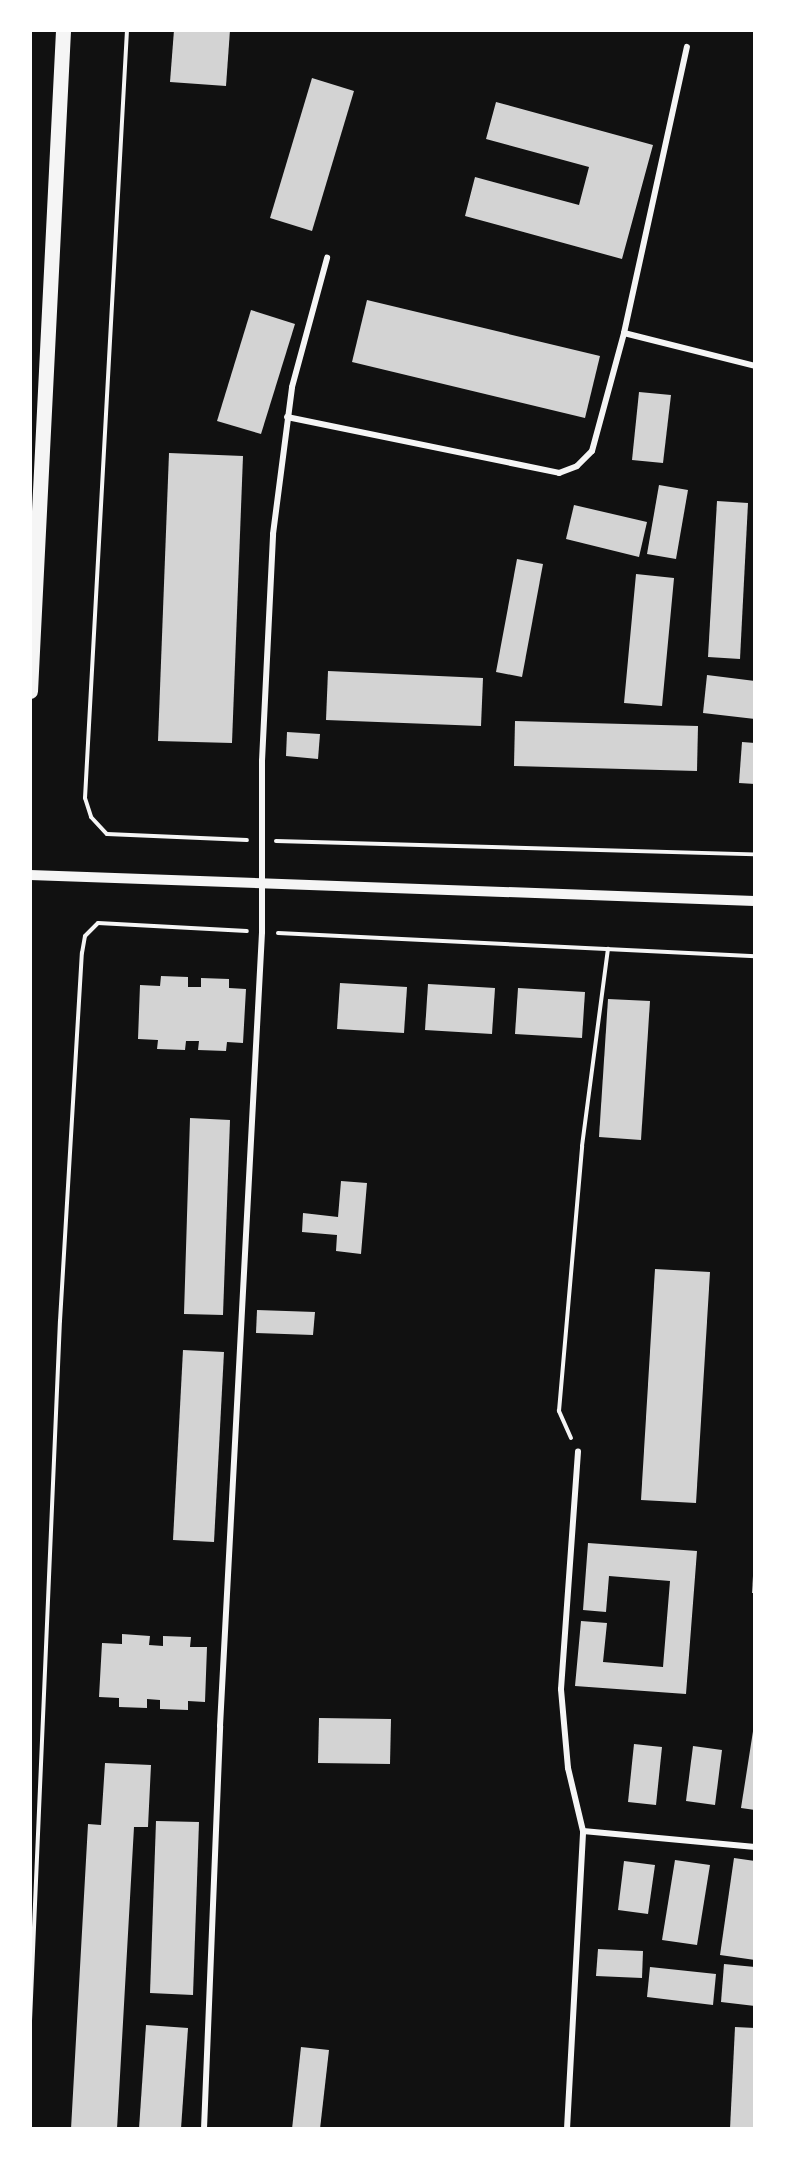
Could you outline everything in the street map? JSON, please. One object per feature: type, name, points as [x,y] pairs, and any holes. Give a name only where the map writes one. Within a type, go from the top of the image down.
[{"type":"main road","points":[[30,691],[34,542],[63,30]]},
{"type":"street","points":[[287,417],[559,473],[577,466],[592,451],[624,333],[687,47]]},
{"type":"street","points":[[204,2129],[220,1726],[262,932],[262,761],[273,534],[292,387],[327,258]]},
{"type":"street","points":[[624,333],[755,366]]},
{"type":"street","points":[[30,875],[755,901]]},
{"type":"street","points":[[567,2129],[583,1831],[568,1768],[561,1689],[578,1452]]},
{"type":"street","points":[[583,1831],[755,1847]]},
{"type":"path","points":[[127,30],[85,798],[91,818],[107,834],[262,841],[755,854]]},
{"type":"path","points":[[30,2020],[60,1333],[82,953],[85,936],[98,923],[755,956]]},
{"type":"path","points":[[578,1452],[559,1411],[582,1146],[608,949]]},
{"type":"building","points":[[174,30],[230,30],[226,86],[170,82]]},
{"type":"building","points":[[312,78],[354,91],[312,231],[270,218]]},
{"type":"building","points":[[496,102],[653,145],[622,259],[465,216],[475,177],[579,205],[589,167],[486,139]]},
{"type":"building","points":[[367,300],[600,356],[585,418],[352,362]]},
{"type":"building","points":[[251,310],[295,324],[261,434],[217,421]]},
{"type":"building","points":[[639,392],[671,395],[663,463],[632,460]]},
{"type":"building","points":[[169,453],[243,456],[232,743],[158,741]]},
{"type":"building","points":[[659,485],[688,490],[676,559],[647,554]]},
{"type":"building","points":[[717,501],[748,503],[740,659],[708,657]]},
{"type":"building","points":[[574,505],[647,522],[639,557],[566,539]]},
{"type":"building","points":[[517,559],[543,564],[522,677],[496,672]]},
{"type":"building","points":[[636,574],[674,578],[662,706],[624,703]]},
{"type":"building","points":[[328,671],[483,678],[481,726],[326,720]]},
{"type":"building","points":[[707,675],[755,681],[755,719],[703,713]]},
{"type":"building","points":[[515,721],[698,726],[697,771],[514,766]]},
{"type":"building","points":[[287,732],[320,734],[318,759],[286,756]]},
{"type":"building","points":[[742,742],[755,743],[755,784],[739,783]]},
{"type":"building","points":[[161,976],[188,977],[188,987],[201,987],[201,978],[229,979],[229,988],[246,989],[243,1043],[227,1042],[226,1051],[198,1050],[199,1041],[186,1041],[185,1050],[157,1049],[158,1040],[138,1039],[140,985],[160,986]]},
{"type":"building","points":[[340,983],[407,987],[404,1033],[337,1029]]},
{"type":"building","points":[[428,984],[495,988],[492,1034],[425,1030]]},
{"type":"building","points":[[518,988],[585,992],[582,1038],[515,1034]]},
{"type":"building","points":[[608,999],[650,1001],[641,1140],[599,1137]]},
{"type":"building","points":[[190,1118],[230,1120],[223,1315],[184,1314]]},
{"type":"building","points":[[341,1181],[367,1183],[361,1254],[336,1251],[337,1235],[302,1232],[303,1213],[338,1217]]},
{"type":"building","points":[[655,1269],[710,1272],[696,1503],[641,1500]]},
{"type":"building","points":[[257,1310],[315,1312],[313,1335],[256,1333]]},
{"type":"building","points":[[183,1350],[224,1352],[214,1542],[173,1540]]},
{"type":"building","points":[[588,1543],[697,1551],[686,1694],[575,1686],[581,1621],[607,1623],[603,1662],[663,1667],[670,1581],[609,1576],[606,1612],[583,1610]]},
{"type":"building","points":[[753,1576],[755,1576],[755,1593],[752,1593]]},
{"type":"building","points":[[122,1634],[150,1636],[149,1645],[163,1646],[163,1636],[191,1637],[190,1647],[207,1647],[205,1702],[188,1701],[188,1710],[160,1709],[160,1700],[147,1699],[147,1708],[119,1707],[119,1698],[99,1697],[102,1643],[122,1644]]},
{"type":"building","points":[[319,1718],[391,1719],[390,1764],[318,1763]]},
{"type":"building","points":[[755,1725],[755,1810],[741,1808]]},
{"type":"building","points":[[634,1744],[662,1747],[656,1805],[628,1802]]},
{"type":"building","points":[[693,1746],[722,1750],[715,1805],[686,1801]]},
{"type":"building","points":[[105,1763],[151,1765],[148,1827],[134,1827],[117,2129],[71,2129],[88,1824],[101,1825]]},
{"type":"building","points":[[156,1821],[199,1822],[193,1995],[150,1993]]},
{"type":"building","points":[[734,1858],[755,1861],[755,1960],[720,1955]]},
{"type":"building","points":[[675,1860],[710,1865],[697,1945],[662,1940]]},
{"type":"building","points":[[624,1861],[655,1865],[648,1914],[618,1910]]},
{"type":"building","points":[[598,1949],[643,1951],[642,1978],[596,1976]]},
{"type":"building","points":[[724,1964],[755,1967],[755,2006],[721,2002]]},
{"type":"building","points":[[650,1967],[716,1974],[713,2005],[647,1997]]},
{"type":"building","points":[[146,2025],[188,2028],[181,2129],[139,2129]]},
{"type":"building","points":[[735,2027],[755,2028],[755,2129],[730,2129]]},
{"type":"building","points":[[301,2047],[329,2050],[320,2129],[292,2129]]}]
